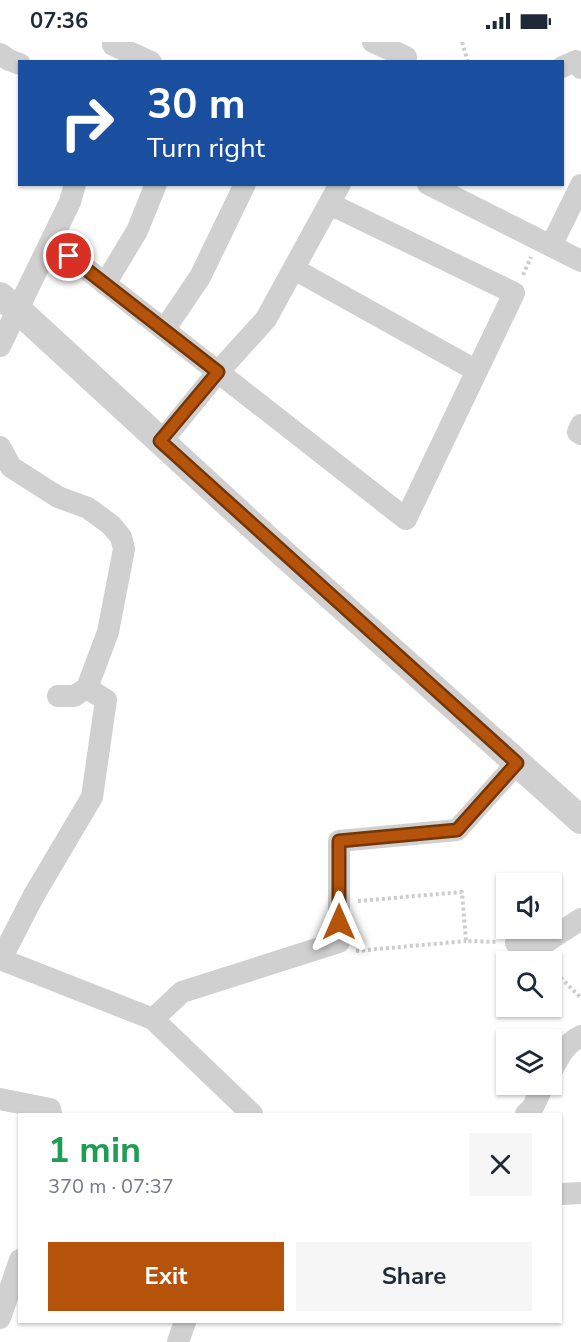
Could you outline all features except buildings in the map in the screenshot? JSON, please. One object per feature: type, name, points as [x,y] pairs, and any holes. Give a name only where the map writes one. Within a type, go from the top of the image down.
[{"type":"street","points":[[373,42],[407,60]]},
{"type":"street","points":[[112,49],[145,60]]},
{"type":"street","points":[[545,243],[581,185]]},
{"type":"street","points":[[0,346],[8,302],[52,242],[70,202],[74,186]]},
{"type":"street","points":[[105,284],[137,231],[155,186]]},
{"type":"street","points":[[164,330],[200,277],[244,186]]},
{"type":"street","points":[[432,186],[581,261]]},
{"type":"street","points":[[52,242],[105,284],[218,372],[406,519],[514,293],[335,194],[267,319],[218,372],[160,441]]},
{"type":"street","points":[[294,269],[477,371]]},
{"type":"street","points":[[8,302],[581,820]]},
{"type":"street","points":[[581,425],[578,432],[581,434]]},
{"type":"street","points":[[0,447],[11,467],[58,498],[88,508],[111,525],[121,537],[124,549],[108,632],[87,688],[74,696],[58,696]]},
{"type":"street","points":[[87,688],[106,700],[92,797],[34,895],[1,959],[153,1019],[251,1113]]},
{"type":"street","points":[[153,1019],[182,992],[339,942],[339,841],[457,830],[517,763]]},
{"type":"street","points":[[516,944],[537,948],[581,919]]},
{"type":"street","points":[[562,1053],[569,1041],[581,1036]]},
{"type":"street","points":[[527,1113],[539,1095]]},
{"type":"street","points":[[0,1099],[50,1109],[51,1113]]},
{"type":"street","points":[[562,1194],[581,1193]]},
{"type":"street","points":[[0,1318],[18,1266]]},
{"type":"street","points":[[178,1342],[185,1323]]},
{"type":"path","points":[[462,42],[467,60]]},
{"type":"path","points":[[514,293],[545,243]]},
{"type":"path","points":[[339,902],[462,892],[466,941]]},
{"type":"path","points":[[339,942],[349,952],[466,941],[516,944]]},
{"type":"path","points":[[562,979],[581,998]]},
{"type":"route","points":[[69,256],[218,372],[160,441],[517,763],[457,830],[339,841],[339,922]]}]
